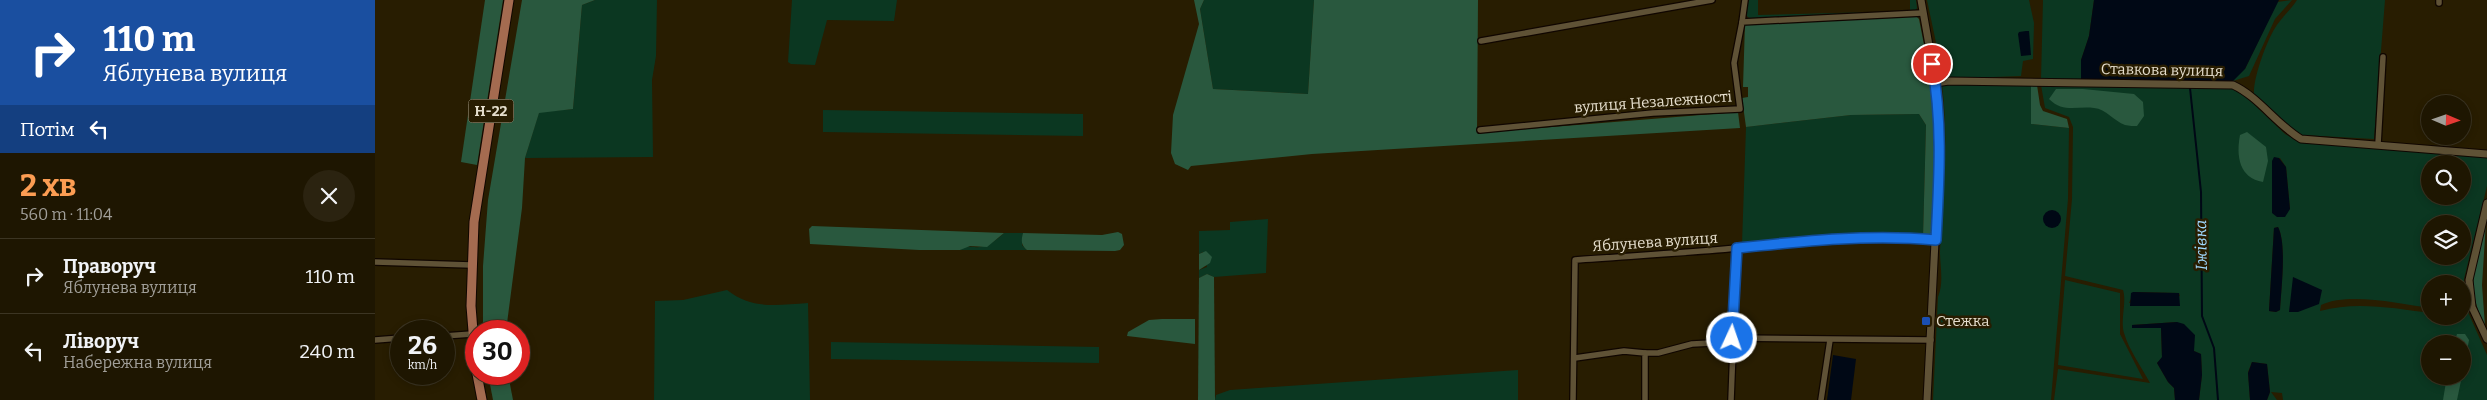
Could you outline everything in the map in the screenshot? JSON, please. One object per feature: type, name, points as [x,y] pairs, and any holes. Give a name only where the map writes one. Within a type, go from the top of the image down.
[{"type":"main road","name":"Н-22","points":[[472,320],[471,265],[478,193],[509,0]]},
{"type":"main road","points":[[479,385],[482,400]]},
{"type":"street","points":[[1481,41],[1712,0]]},
{"type":"street","name":"вулиця Незалежності","points":[[1480,130],[1653,114],[1740,109],[1734,63],[1745,0]]},
{"type":"street","points":[[1921,0],[1935,82],[1940,143],[1927,400]]},
{"type":"street","points":[[1742,22],[1923,13]]},
{"type":"street","points":[[2378,144],[2383,56]]},
{"type":"street","name":"Ставкова вулиця","points":[[1935,82],[2233,84],[2243,89],[2287,131],[2301,139],[2487,154]]},
{"type":"street","points":[[2487,203],[2469,280],[2472,307],[2487,339]]},
{"type":"street","name":"Яблунева вулиця","points":[[1573,400],[1575,260],[1737,248],[1837,238],[1880,237],[1936,240]]},
{"type":"street","points":[[1731,400],[1737,248]]},
{"type":"street","points":[[375,262],[471,265]]},
{"type":"street","points":[[1575,358],[1624,351],[1658,353],[1692,344],[1732,340],[1869,338],[1931,340]]},
{"type":"street","points":[[375,340],[390,339]]},
{"type":"street","points":[[1821,400],[1830,340]]},
{"type":"street","points":[[1645,353],[1645,400]]},
{"type":"green space","points":[[485,0],[503,0],[477,165],[461,162]]},
{"type":"green space","points":[[522,0],[595,0],[582,5],[573,109],[539,113],[525,158],[522,208],[507,320],[483,320],[483,266],[488,200]]},
{"type":"green space","points":[[595,0],[657,0],[656,56],[652,80],[653,157],[525,158],[539,112],[573,109],[582,5]]},
{"type":"green space","points":[[792,0],[897,0],[894,21],[827,20],[815,65],[791,64],[788,62]]},
{"type":"green space","points":[[1194,0],[1204,0],[1200,9],[1213,89],[1308,94],[1314,0],[1478,0],[1477,133],[1738,112],[1740,128],[1312,154],[1191,166],[1188,170],[1175,164],[1171,153],[1173,115],[1199,24]]},
{"type":"green space","points":[[1204,0],[1314,0],[1308,94],[1213,89],[1200,9]]},
{"type":"green space","points":[[1748,0],[1758,0],[1758,15],[1910,11],[1910,0],[1916,0],[1917,8],[1915,11],[1750,19],[1746,15]]},
{"type":"green space","points":[[1927,0],[2029,0],[2034,23],[2033,59],[2023,61],[2021,76],[1940,79],[1938,52]]},
{"type":"green space","points":[[2043,0],[2094,0],[2089,36],[2081,60],[2245,69],[2277,2],[2292,0],[2275,19],[2249,76],[2233,81],[2041,79]]},
{"type":"green space","points":[[2297,0],[2385,0],[2374,139],[2302,135],[2290,128],[2254,94],[2256,77],[2271,35]]},
{"type":"green space","points":[[1916,16],[1919,19],[1932,86],[1936,125],[1933,138],[1935,156],[1931,234],[1929,237],[1923,237],[1926,125],[1919,114],[1851,115],[1746,127],[1742,98],[1748,97],[1748,87],[1743,87],[1745,23]]},
{"type":"green space","points":[[1950,83],[2031,85],[2031,124],[2069,128],[2068,199],[2051,400],[1933,400],[1938,297],[1941,280],[1940,251],[1945,168],[1945,126],[1942,85]]},
{"type":"green space","points":[[2031,85],[2037,85],[2040,105],[2043,111],[2067,119],[2069,128],[2031,124]]},
{"type":"green space","points":[[2041,85],[2232,88],[2241,92],[2285,134],[2299,142],[2462,155],[2421,155],[2421,205],[2471,205],[2471,156],[2487,157],[2487,186],[2471,251],[2471,215],[2421,215],[2421,265],[2467,265],[2465,275],[2421,275],[2421,307],[2375,300],[2346,299],[2321,305],[2320,311],[2347,306],[2361,306],[2421,312],[2421,325],[2471,325],[2471,319],[2487,355],[2487,400],[2283,400],[2282,393],[2271,392],[2277,400],[2267,400],[2270,392],[2267,364],[2252,362],[2248,372],[2250,400],[2199,400],[2202,375],[2201,354],[2194,351],[2177,322],[2132,325],[2132,328],[2161,328],[2162,358],[2157,363],[2168,382],[2174,388],[2175,400],[2054,400],[2058,369],[2150,383],[2132,352],[2124,333],[2123,290],[2065,276],[2072,199],[2073,127],[2069,117],[2045,108]],"holes":[[[2275,158],[2280,158],[2286,167],[2290,209],[2272,213]],[[2278,227],[2281,235],[2283,255],[2280,310],[2276,312],[2269,311],[2274,228]],[[2134,292],[2179,293],[2180,296],[2129,303]]]},
{"type":"green space","points":[[2056,89],[2083,89],[2134,94],[2143,102],[2144,116],[2137,126],[2128,126],[2098,109],[2059,106],[2049,99]]},
{"type":"green space","points":[[823,110],[1083,114],[1083,136],[823,132]]},
{"type":"green space","points":[[1919,114],[1926,125],[1923,237],[1880,234],[1742,244],[1746,127],[1851,115]]},
{"type":"green space","points":[[2247,132],[2266,147],[2268,161],[2263,182],[2249,176],[2241,165],[2239,158],[2240,135]]},
{"type":"green space","points":[[1268,219],[1266,273],[1214,277],[1207,274],[1199,278],[1199,270],[1207,267],[1203,252],[1199,254],[1199,231],[1230,230],[1230,222]]},
{"type":"green space","points":[[2486,222],[2482,285],[2485,326],[2475,298],[2473,286],[2476,263]]},
{"type":"green space","points":[[812,226],[1004,233],[987,247],[970,246],[960,250],[919,250],[810,244],[809,229]]},
{"type":"green space","points":[[1118,232],[1122,234],[1124,245],[1120,250],[1115,251],[1027,250],[1022,243],[1023,233],[1102,235]]},
{"type":"green space","points":[[1004,233],[1023,233],[1022,245],[1027,250],[960,250],[967,247],[986,245]]},
{"type":"green space","points":[[1206,251],[1212,257],[1210,263],[1199,270],[1199,254]]},
{"type":"green space","points":[[1207,274],[1214,277],[1215,400],[1198,400],[1199,278]]},
{"type":"green space","points":[[2065,280],[2120,293],[2120,334],[2143,379],[2058,365]]},
{"type":"green space","points":[[727,290],[746,301],[766,305],[808,303],[810,400],[654,400],[655,301],[683,300]]},
{"type":"green space","points":[[1195,319],[1195,344],[1127,336],[1128,332],[1149,320]]},
{"type":"green space","points":[[831,342],[1099,347],[1099,363],[831,359]]},
{"type":"green space","points":[[1518,370],[1518,400],[1215,400],[1216,395],[1230,390]]},
{"type":"green space","points":[[490,385],[510,385],[513,400],[493,400]]},
{"type":"green space","points":[[2446,385],[2460,385],[2457,400],[2443,400]]},
{"type":"shaded area","points":[[2094,0],[2279,0],[2245,69],[2233,81],[2081,80],[2081,60],[2089,36]]},
{"type":"shaded area","points":[[2029,31],[2031,55],[2021,56],[2018,34],[2019,32]]},
{"type":"shaded area","points":[[2274,157],[2279,158],[2286,167],[2290,209],[2285,217],[2277,217],[2272,213],[2272,161]]},
{"type":"shaded area","points":[[2052,210],[2058,213],[2061,219],[2058,225],[2052,228],[2046,225],[2043,219],[2046,213]]},
{"type":"shaded area","points":[[2278,227],[2281,235],[2283,267],[2280,310],[2276,312],[2269,311],[2274,228]]},
{"type":"shaded area","points":[[2293,277],[2322,290],[2319,304],[2298,312],[2289,312]]},
{"type":"shaded area","points":[[2131,293],[2179,293],[2180,306],[2130,306]]},
{"type":"shaded area","points":[[2177,322],[2184,324],[2195,335],[2194,351],[2201,354],[2202,375],[2199,400],[2175,400],[2174,388],[2168,382],[2157,363],[2162,357],[2161,328],[2132,328],[2132,325]]},
{"type":"shaded area","points":[[1833,355],[1856,359],[1851,400],[1827,400]]},
{"type":"shaded area","points":[[2252,362],[2267,364],[2270,392],[2267,400],[2250,400],[2248,373]]},
{"type":"waterway","name":"Іжівка","points":[[2190,88],[2201,192],[2202,316],[2214,348],[2218,400]]},
{"type":"place","name":"Стежка","points":[[1926,321]]},
{"type":"route","points":[[1732,338],[1737,248],[1837,238],[1880,237],[1936,240],[1940,143],[1939,113],[1932,64]]}]
